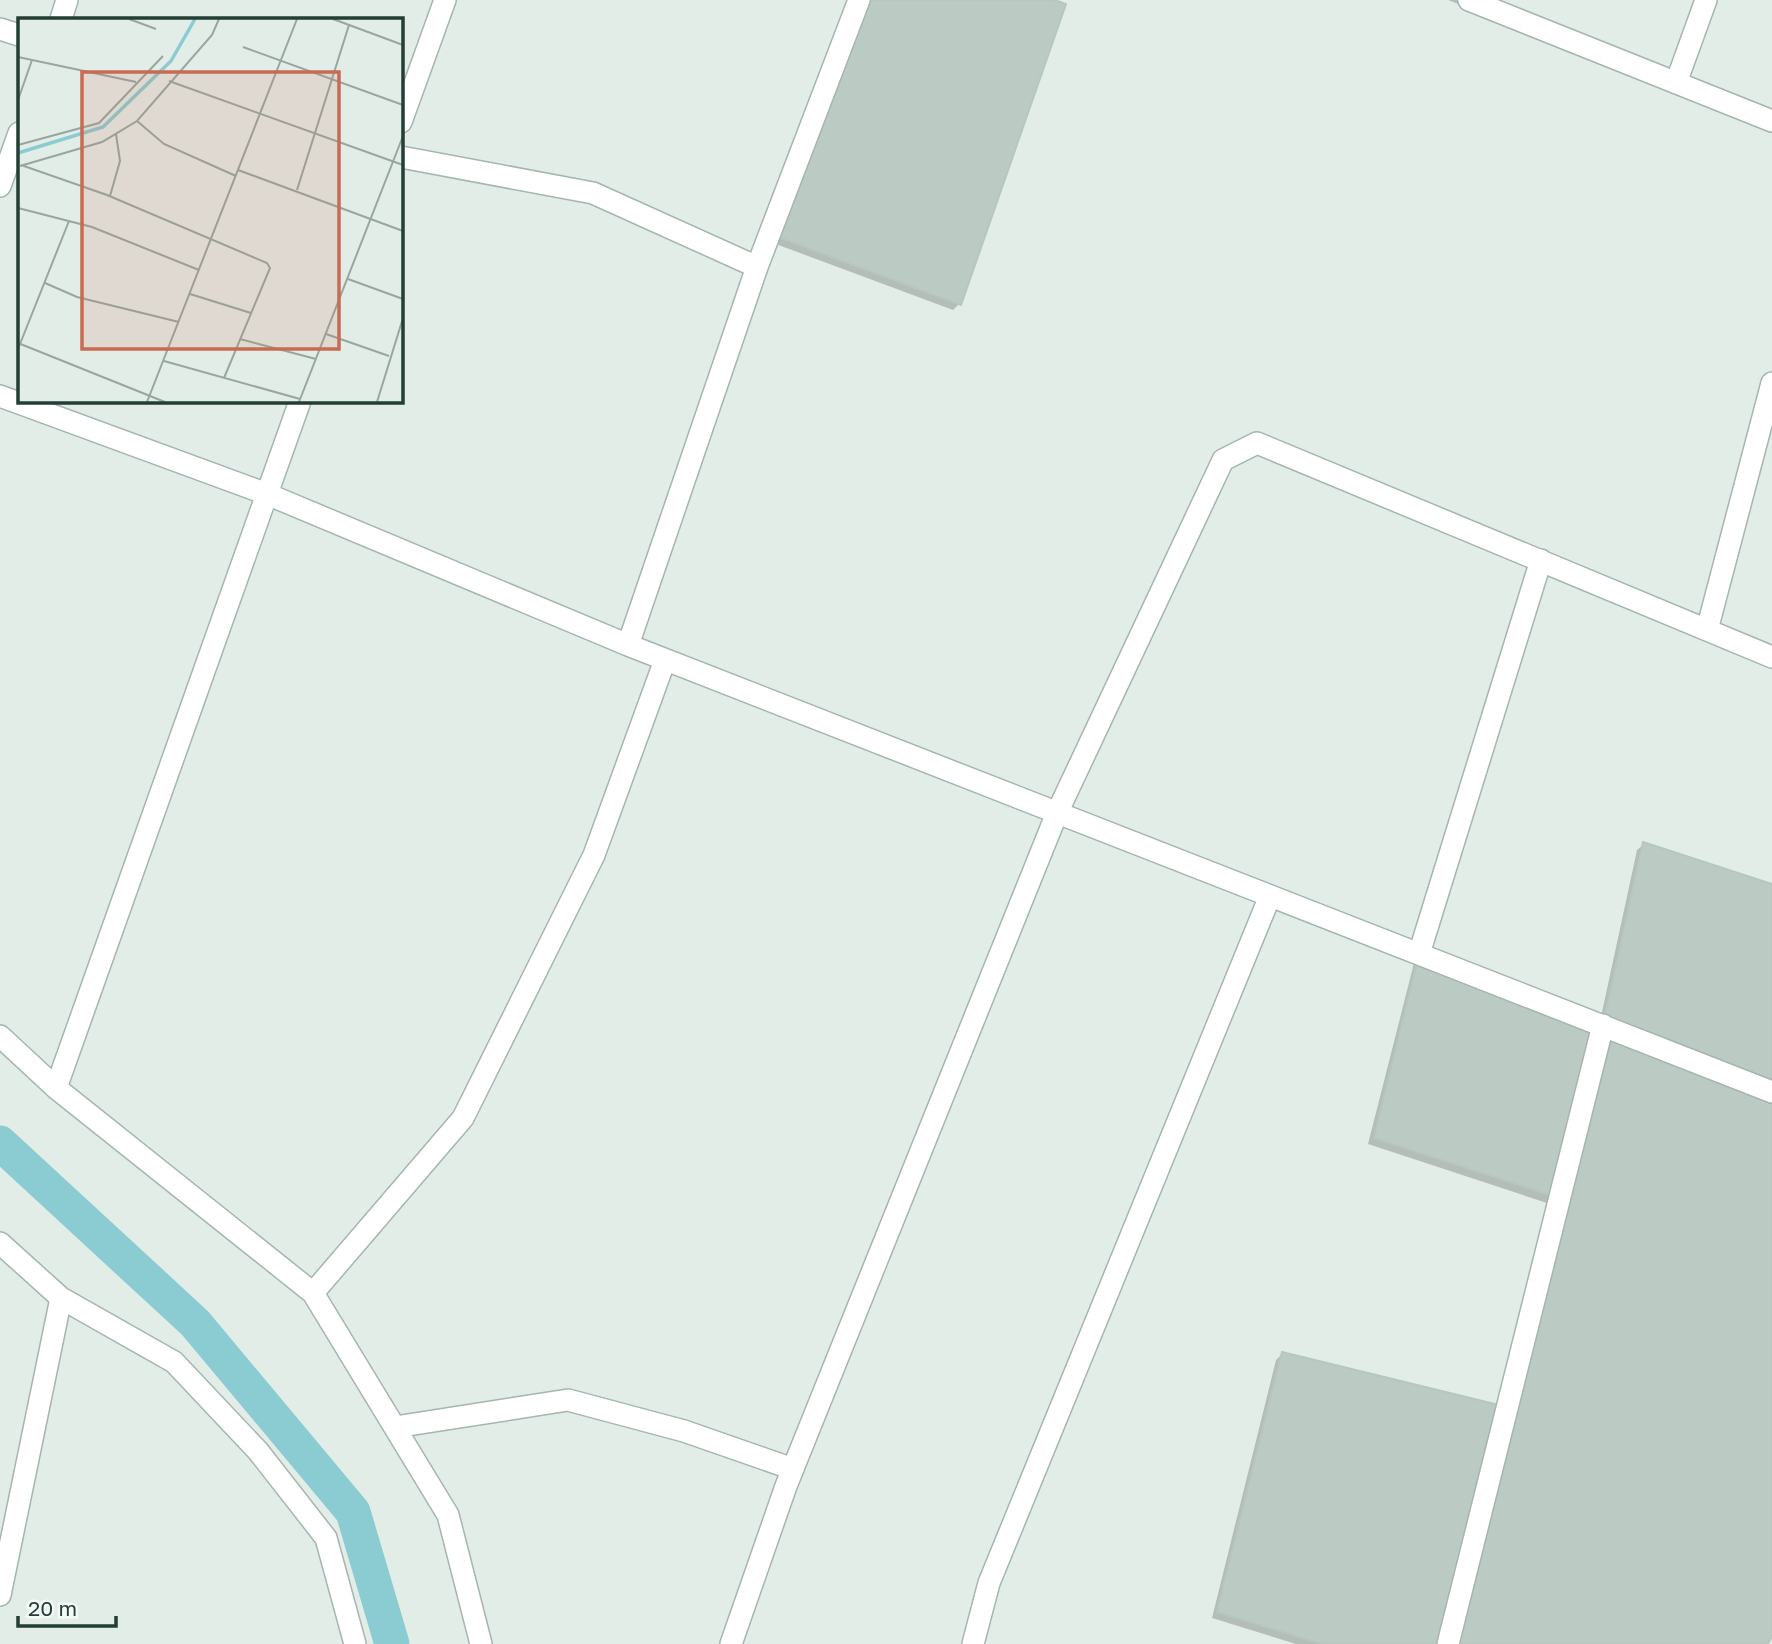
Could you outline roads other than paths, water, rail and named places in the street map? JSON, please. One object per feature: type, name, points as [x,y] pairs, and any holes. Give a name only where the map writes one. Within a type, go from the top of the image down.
[{"type":"street","points":[[61,18],[67,0]]},
{"type":"street","points":[[402,119],[444,0]]},
{"type":"street","points":[[628,646],[757,267],[859,0]]},
{"type":"street","points":[[1469,0],[1772,121]]},
{"type":"street","points":[[1676,83],[1706,0]]},
{"type":"street","points":[[0,29],[18,35]]},
{"type":"street","points":[[0,186],[18,136]]},
{"type":"street","points":[[402,157],[593,193],[757,267]]},
{"type":"street","points":[[1707,630],[1772,383]]},
{"type":"street","points":[[0,396],[267,494],[628,646],[1772,1092]]},
{"type":"street","points":[[56,1088],[300,402]]},
{"type":"street","points":[[732,1644],[793,1469],[1057,813],[1223,460],[1257,443],[1772,657]]},
{"type":"street","points":[[1419,954],[1541,561]]},
{"type":"street","points":[[313,1293],[463,1118],[594,855],[665,660]]},
{"type":"street","points":[[973,1644],[989,1583],[1270,896]]},
{"type":"street","points":[[1448,1644],[1603,1026]]},
{"type":"street","points":[[0,1036],[56,1088],[313,1293],[448,1515],[481,1644]]},
{"type":"street","points":[[0,1243],[61,1298],[174,1362],[258,1451],[326,1538],[355,1644]]},
{"type":"street","points":[[0,1595],[61,1298]]},
{"type":"street","points":[[395,1427],[568,1400],[684,1431],[793,1469]]},
{"type":"waterway","points":[[0,1143],[195,1323],[353,1512],[392,1644]]}]
